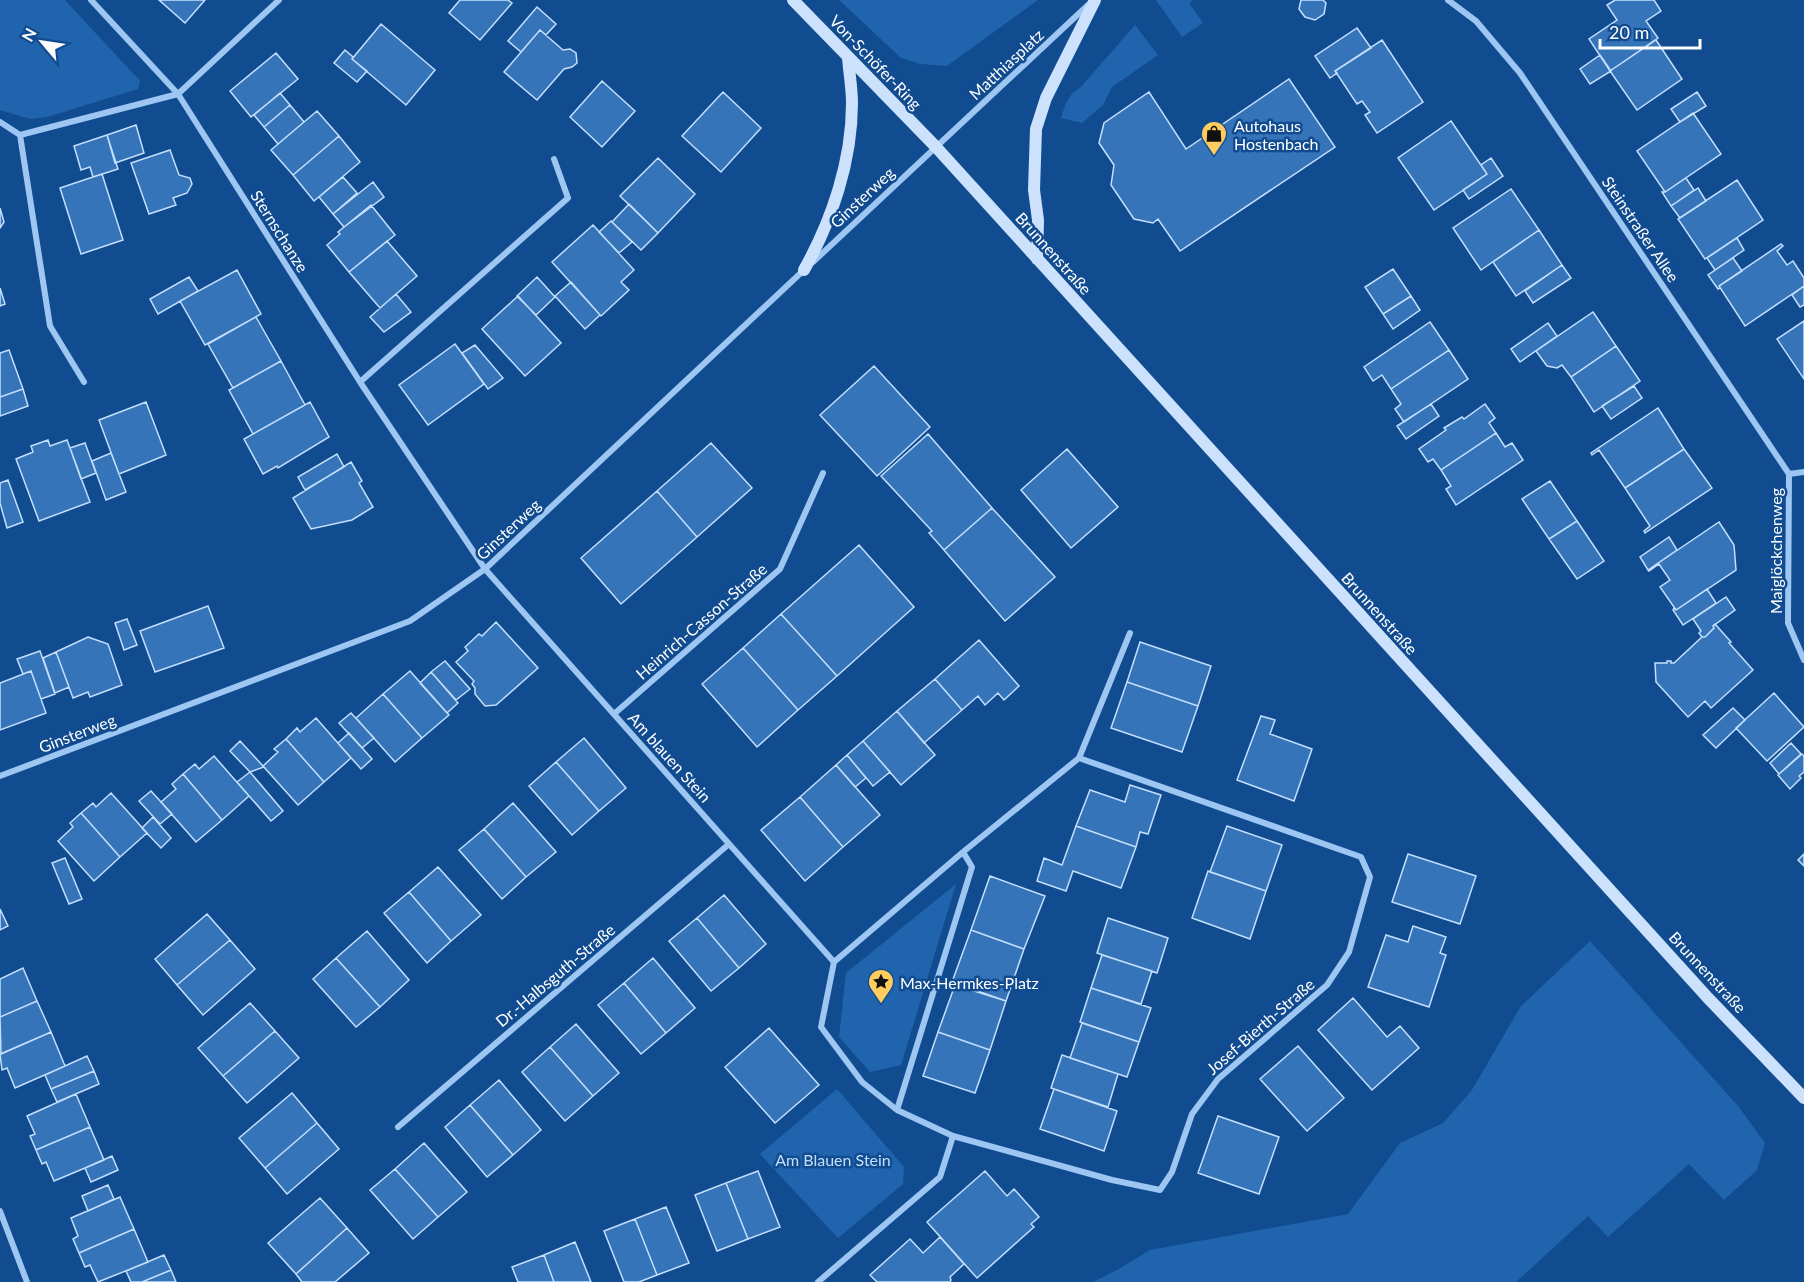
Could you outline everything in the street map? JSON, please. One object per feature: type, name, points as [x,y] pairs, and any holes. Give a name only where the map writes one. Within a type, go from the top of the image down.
[{"type":"main road","name":"Von-Schöfer-Ring","points":[[793,0],[936,147]]},
{"type":"main road","points":[[1037,259],[1038,220],[1034,190],[1036,129],[1046,98],[1094,0]]},
{"type":"main road","points":[[804,270],[815,250],[841,181],[848,146],[852,103],[848,57]]},
{"type":"main road","name":"Brunnenstraße","points":[[936,147],[1668,954],[1804,1098]]},
{"type":"street","name":"Sternschanze","points":[[91,0],[178,94],[360,382],[484,569]]},
{"type":"street","points":[[0,122],[20,135],[178,94],[279,0]]},
{"type":"street","name":"Matthiasplatz","points":[[936,147],[1094,0]]},
{"type":"street","name":"Steinstraßer Allee","points":[[1448,0],[1476,21],[1520,73],[1790,474]]},
{"type":"street","points":[[20,135],[50,326],[84,382]]},
{"type":"street","name":"Ginsterweg","points":[[0,776],[410,621],[484,569],[936,147]]},
{"type":"street","points":[[360,382],[568,198],[554,159]]},
{"type":"street","points":[[1790,474],[1804,472]]},
{"type":"street","name":"Heinrich-Casson-Straße","points":[[614,714],[780,569],[823,473]]},
{"type":"street","name":"Maiglöckchenweg","points":[[1790,474],[1788,623],[1804,660]]},
{"type":"street","name":"Am blauen Stein","points":[[484,569],[834,962]]},
{"type":"street","points":[[818,1282],[940,1178],[952,1136],[897,1110],[862,1082],[821,1027],[834,962],[963,852],[1079,758],[1130,633]]},
{"type":"street","name":"Josef-Bierth-Straße","points":[[952,1136],[1112,1180],[1160,1190],[1172,1172],[1192,1114],[1218,1078],[1327,985],[1349,952],[1370,876],[1361,857],[1079,758]]},
{"type":"street","name":"Dr.-Halbsguth-Straße","points":[[398,1127],[729,844]]},
{"type":"street","points":[[897,1110],[972,867],[963,852]]},
{"type":"street","points":[[0,1211],[27,1282]]},
{"type":"green space","points":[[0,0],[65,0],[140,81],[138,89],[47,117],[30,119],[0,110]]},
{"type":"green space","points":[[839,0],[1038,0],[947,66],[921,64],[901,58]]},
{"type":"green space","points":[[1156,0],[1193,0],[1189,3],[1203,23],[1182,37]]},
{"type":"green space","points":[[1135,25],[1158,55],[1112,87],[1103,105],[1082,123],[1061,118],[1070,97]]},
{"type":"green space","name":"Max-Hermkes-Platz","points":[[956,884],[901,1065],[870,1072],[839,1037],[846,973]]},
{"type":"green space","points":[[1590,941],[1738,1106],[1765,1143],[1757,1170],[1724,1200],[1689,1164],[1608,1237],[1588,1216],[1516,1282],[1093,1282],[1150,1250],[1348,1214],[1400,1143],[1443,1123],[1472,1090],[1521,1006]]},
{"type":"green space","name":"Am Blauen Stein","points":[[837,1089],[904,1167],[903,1184],[838,1238],[760,1154]]},
{"type":"building","points":[[159,0],[205,0],[185,23]]},
{"type":"building","points":[[460,0],[508,0],[512,3],[480,40],[449,13]]},
{"type":"building","points":[[1301,0],[1323,0],[1326,3],[1324,14],[1315,20],[1305,17],[1299,9]]},
{"type":"building","points":[[1615,0],[1654,0],[1661,11],[1646,21],[1658,38],[1610,71],[1589,39],[1617,20],[1607,5]]},
{"type":"building","points":[[537,7],[556,24],[546,35],[540,30],[521,52],[508,41]]},
{"type":"building","points":[[381,24],[435,70],[406,105],[352,59]]},
{"type":"building","points":[[1357,28],[1371,48],[1335,71],[1337,73],[1330,78],[1315,56]]},
{"type":"building","points":[[540,30],[563,50],[570,49],[576,53],[577,63],[564,69],[537,100],[504,72]]},
{"type":"building","points":[[1382,40],[1423,102],[1377,133],[1365,115],[1370,112],[1362,101],[1357,104],[1335,71]]},
{"type":"building","points":[[1656,40],[1682,79],[1637,110],[1610,71]]},
{"type":"building","points":[[345,50],[367,71],[357,82],[334,63]]},
{"type":"building","points":[[276,53],[298,79],[251,117],[230,91]]},
{"type":"building","points":[[1600,55],[1611,71],[1590,84],[1580,69]]},
{"type":"building","name":"Autohaus Hostenbach","points":[[1289,79],[1335,147],[1180,251],[1158,219],[1153,223],[1134,219],[1111,185],[1114,165],[1099,143],[1104,123],[1149,92],[1186,149]]},
{"type":"building","points":[[602,81],[635,111],[602,147],[570,117]]},
{"type":"building","points":[[723,92],[761,128],[721,172],[682,136]]},
{"type":"building","points":[[1697,92],[1706,106],[1680,122],[1671,109]]},
{"type":"building","points":[[280,93],[290,105],[264,127],[254,115]]},
{"type":"building","points":[[290,105],[304,122],[278,144],[264,127]]},
{"type":"building","points":[[317,111],[339,136],[293,175],[271,150]]},
{"type":"building","points":[[1693,113],[1721,154],[1665,192],[1637,151]]},
{"type":"building","points":[[1451,121],[1487,174],[1434,210],[1398,158]]},
{"type":"building","points":[[136,125],[144,153],[115,163],[107,135]]},
{"type":"building","points":[[107,135],[118,169],[93,177],[90,167],[81,170],[74,146]]},
{"type":"building","points":[[339,136],[360,162],[314,201],[293,175]]},
{"type":"building","points":[[170,150],[179,175],[190,178],[192,184],[187,193],[173,198],[176,205],[149,214],[131,163]]},
{"type":"building","points":[[658,158],[695,194],[658,233],[620,196]]},
{"type":"building","points":[[1491,158],[1503,176],[1469,199],[1463,190],[1487,174],[1481,165]]},
{"type":"building","points":[[102,174],[123,240],[81,254],[60,188]]},
{"type":"building","points":[[343,177],[357,193],[333,214],[319,197]]},
{"type":"building","points":[[1686,178],[1694,190],[1671,206],[1662,192]]},
{"type":"building","points":[[1737,180],[1763,220],[1705,259],[1678,219]]},
{"type":"building","points":[[373,182],[384,197],[344,227],[333,214]]},
{"type":"building","points":[[1698,188],[1706,201],[1680,218],[1671,206]]},
{"type":"building","points":[[1511,189],[1539,230],[1481,270],[1453,228]]},
{"type":"building","points":[[629,204],[658,233],[641,250],[612,222]]},
{"type":"building","points":[[371,205],[395,235],[349,272],[327,245],[340,234],[338,232]]},
{"type":"building","points":[[0,208],[4,222],[0,228]]},
{"type":"building","points":[[611,221],[632,242],[619,253],[599,232]]},
{"type":"building","points":[[593,225],[634,270],[621,282],[629,290],[601,316],[552,262]]},
{"type":"building","points":[[1539,230],[1562,265],[1516,296],[1493,262]]},
{"type":"building","points":[[1737,238],[1744,250],[1715,270],[1707,258]]},
{"type":"building","points":[[387,241],[417,276],[380,308],[349,272]]},
{"type":"building","points":[[1781,244],[1783,246],[1777,251],[1787,265],[1793,261],[1804,278],[1804,286],[1745,326],[1719,286]]},
{"type":"building","points":[[1733,258],[1742,271],[1718,289],[1708,275]]},
{"type":"building","points":[[1562,265],[1571,278],[1533,303],[1525,291]]},
{"type":"building","points":[[1393,269],[1411,296],[1383,314],[1365,287]]},
{"type":"building","points":[[237,270],[261,314],[205,345],[180,301]]},
{"type":"building","points":[[189,277],[198,291],[158,314],[150,299]]},
{"type":"building","points":[[537,277],[555,297],[536,315],[517,296]]},
{"type":"building","points":[[571,282],[600,315],[585,329],[555,296]]},
{"type":"building","points":[[1804,286],[1804,305],[1800,307],[1792,295]]},
{"type":"building","points":[[0,288],[5,304],[0,306]]},
{"type":"building","points":[[396,294],[411,312],[384,332],[370,317]]},
{"type":"building","points":[[518,296],[561,343],[525,376],[482,329]]},
{"type":"building","points":[[1411,296],[1420,310],[1393,329],[1383,314]]},
{"type":"building","points":[[1593,312],[1616,346],[1571,377],[1562,365],[1557,368],[1547,366],[1536,351]]},
{"type":"building","points":[[256,317],[281,361],[233,388],[208,344]]},
{"type":"building","points":[[1804,321],[1804,379],[1777,339]]},
{"type":"building","points":[[1430,322],[1449,350],[1391,389],[1382,375],[1373,381],[1364,367]]},
{"type":"building","points":[[1548,323],[1557,336],[1520,362],[1511,349]]},
{"type":"building","points":[[455,344],[484,384],[428,425],[399,385]]},
{"type":"building","points":[[475,345],[503,378],[488,389],[462,353]]},
{"type":"building","points":[[1616,346],[1640,381],[1594,412],[1571,377]]},
{"type":"building","points":[[9,350],[23,389],[0,397],[0,353]]},
{"type":"building","points":[[1449,350],[1468,379],[1404,422],[1395,409],[1401,404],[1391,389]]},
{"type":"building","points":[[281,361],[305,405],[253,434],[229,390]]},
{"type":"building","points":[[874,366],[930,427],[877,476],[820,415]]},
{"type":"building","points":[[1634,386],[1642,398],[1611,419],[1602,406]]},
{"type":"building","points":[[23,389],[28,406],[0,416],[0,397]]},
{"type":"building","points":[[146,402],[166,455],[119,474],[99,420]]},
{"type":"building","points":[[310,402],[329,437],[278,468],[277,466],[263,474],[244,439]]},
{"type":"building","points":[[1431,404],[1439,416],[1406,439],[1397,426]]},
{"type":"building","points":[[1485,404],[1495,418],[1489,423],[1496,433],[1441,470],[1433,459],[1428,462],[1419,449],[1446,430],[1444,428],[1462,417],[1464,419]]},
{"type":"building","points":[[1658,408],[1684,449],[1625,488],[1599,450],[1592,455],[1591,453]]},
{"type":"building","points":[[1496,433],[1505,447],[1512,443],[1523,460],[1456,505],[1446,489],[1451,486],[1441,470]]},
{"type":"building","points":[[928,434],[992,508],[944,550],[929,533],[932,531],[881,476]]},
{"type":"building","points":[[48,440],[50,446],[67,440],[90,502],[39,521],[16,459],[33,452],[31,446]]},
{"type":"building","points":[[85,443],[96,473],[81,479],[70,448]]},
{"type":"building","points":[[711,443],[752,488],[697,537],[657,491]]},
{"type":"building","points":[[1067,449],[1118,507],[1071,548],[1021,490]]},
{"type":"building","points":[[1684,449],[1712,488],[1645,533],[1644,531],[1650,526],[1625,488]]},
{"type":"building","points":[[111,453],[126,492],[106,500],[92,461]]},
{"type":"building","points":[[337,454],[344,467],[305,490],[298,477]]},
{"type":"building","points":[[351,462],[362,481],[359,483],[373,507],[352,520],[311,529],[293,498]]},
{"type":"building","points":[[8,480],[23,522],[7,528],[0,503],[0,483]]},
{"type":"building","points":[[1550,481],[1577,521],[1549,539],[1522,499]]},
{"type":"building","points":[[657,491],[697,537],[621,604],[581,558]]},
{"type":"building","points":[[992,508],[1055,577],[1005,621],[944,550]]},
{"type":"building","points":[[1577,521],[1604,561],[1577,579],[1549,539]]},
{"type":"building","points":[[1719,522],[1734,545],[1736,570],[1676,610],[1660,587],[1670,580],[1659,564],[1648,570]]},
{"type":"building","points":[[1669,537],[1677,550],[1648,570],[1640,557]]},
{"type":"building","points":[[859,545],[914,607],[837,676],[781,614]]},
{"type":"building","points":[[1707,589],[1716,603],[1683,625],[1673,610],[1674,608],[1676,610]]},
{"type":"building","points":[[1726,597],[1735,610],[1713,626],[1714,628],[1705,637],[1702,637],[1693,619]]},
{"type":"building","points":[[208,606],[224,648],[155,672],[140,631]]},
{"type":"building","points":[[781,614],[837,676],[798,710],[743,648]]},
{"type":"building","points":[[127,619],[137,645],[124,650],[115,623]]},
{"type":"building","points":[[496,622],[538,668],[496,705],[485,706],[475,694],[472,684],[474,681],[456,662],[468,651],[465,647],[479,634],[482,636]]},
{"type":"building","points":[[1715,624],[1753,670],[1711,708],[1705,701],[1688,717],[1656,682],[1655,663],[1671,661],[1674,663],[1702,637],[1705,637]]},
{"type":"building","points":[[88,637],[108,644],[122,685],[90,697],[88,692],[73,698],[56,652]]},
{"type":"building","points":[[979,640],[1019,686],[1004,700],[998,693],[985,705],[978,696],[962,710],[935,679]]},
{"type":"building","points":[[1140,642],[1211,666],[1198,706],[1127,682]]},
{"type":"building","points":[[743,648],[798,710],[757,747],[702,684]]},
{"type":"building","points":[[40,651],[55,694],[41,699],[31,671],[23,674],[17,659]]},
{"type":"building","points":[[56,652],[69,687],[55,693],[43,658]]},
{"type":"building","points":[[445,661],[470,689],[456,700],[431,672]]},
{"type":"building","points":[[31,671],[46,713],[0,730],[0,683]]},
{"type":"building","points":[[410,671],[449,715],[422,738],[383,694]]},
{"type":"building","points":[[431,672],[458,703],[447,713],[420,683]]},
{"type":"building","points":[[935,679],[962,710],[924,743],[897,711]]},
{"type":"building","points":[[1127,682],[1198,706],[1182,752],[1111,728]]},
{"type":"building","points":[[1774,693],[1804,727],[1767,761],[1736,728]]},
{"type":"building","points":[[383,694],[422,738],[395,762],[356,718]]},
{"type":"building","points":[[1733,708],[1745,720],[1716,748],[1703,735]]},
{"type":"building","points":[[897,711],[935,755],[901,785],[863,741]]},
{"type":"building","points":[[351,713],[374,738],[362,748],[339,723]]},
{"type":"building","points":[[1261,716],[1275,720],[1270,734],[1312,749],[1294,801],[1237,780]]},
{"type":"building","points":[[316,718],[351,758],[324,782],[286,739],[297,728],[300,732]]},
{"type":"building","points":[[349,733],[372,759],[361,769],[338,743]]},
{"type":"building","points":[[584,738],[626,788],[599,811],[556,762]]},
{"type":"building","points":[[286,739],[324,782],[298,805],[263,766],[278,752],[274,749]]},
{"type":"building","points":[[240,741],[264,767],[250,772],[230,751]]},
{"type":"building","points":[[863,741],[890,772],[873,786],[847,755]]},
{"type":"building","points":[[1791,743],[1801,754],[1779,774],[1770,763]]},
{"type":"building","points":[[1802,754],[1804,772],[1790,789],[1778,775]]},
{"type":"building","points":[[847,755],[866,778],[855,787],[836,765]]},
{"type":"building","points":[[214,756],[249,796],[222,820],[183,774],[195,764],[199,769]]},
{"type":"building","points":[[556,762],[599,811],[572,835],[529,786]]},
{"type":"building","points":[[836,765],[880,815],[843,847],[800,797]]},
{"type":"building","points":[[250,772],[283,811],[271,821],[237,782]]},
{"type":"building","points":[[183,774],[222,820],[196,842],[161,802],[176,789],[172,784]]},
{"type":"building","points":[[1130,785],[1161,795],[1148,834],[1140,832],[1136,847],[1076,826],[1090,790],[1125,802]]},
{"type":"building","points":[[151,791],[172,814],[160,824],[139,801]]},
{"type":"building","points":[[111,793],[147,833],[120,857],[81,813],[93,803],[96,807]]},
{"type":"building","points":[[800,797],[843,847],[805,881],[761,830]]},
{"type":"building","points":[[513,803],[556,852],[526,877],[484,829]]},
{"type":"building","points":[[81,813],[120,857],[94,881],[58,841],[73,827],[70,823]]},
{"type":"building","points":[[153,817],[171,838],[161,848],[142,828]]},
{"type":"building","points":[[1076,826],[1136,847],[1121,888],[1073,871],[1066,891],[1037,881],[1044,858],[1062,865]]},
{"type":"building","points":[[1227,826],[1282,845],[1266,891],[1210,872]]},
{"type":"building","points":[[484,829],[526,877],[502,899],[459,850]]},
{"type":"building","points":[[1408,854],[1476,876],[1460,924],[1392,902]]},
{"type":"building","points":[[1804,854],[1804,866],[1798,860]]},
{"type":"building","points":[[65,858],[82,899],[69,904],[52,863]]},
{"type":"building","points":[[438,867],[481,915],[451,941],[409,892]]},
{"type":"building","points":[[1208,871],[1266,891],[1250,939],[1192,918]]},
{"type":"building","points":[[990,876],[1045,896],[1024,949],[971,930]]},
{"type":"building","points":[[409,892],[451,941],[427,963],[384,913]]},
{"type":"building","points":[[724,895],[766,944],[739,968],[697,918]]},
{"type":"building","points":[[0,909],[8,926],[0,930]]},
{"type":"building","points":[[207,914],[230,940],[177,985],[155,959]]},
{"type":"building","points":[[697,918],[739,968],[711,991],[669,941]]},
{"type":"building","points":[[1108,918],[1168,938],[1157,973],[1097,953]]},
{"type":"building","points":[[1413,926],[1446,937],[1440,953],[1446,955],[1429,1007],[1368,987],[1386,935],[1408,942]]},
{"type":"building","points":[[971,930],[1024,949],[1006,1001],[952,982]]},
{"type":"building","points":[[367,931],[409,980],[380,1007],[336,958]]},
{"type":"building","points":[[230,940],[255,969],[203,1015],[177,985]]},
{"type":"building","points":[[1102,955],[1152,971],[1141,1004],[1091,988]]},
{"type":"building","points":[[336,958],[380,1007],[356,1027],[313,979]]},
{"type":"building","points":[[653,958],[695,1008],[666,1033],[624,983]]},
{"type":"building","points":[[23,968],[37,1001],[0,1017],[0,979]]},
{"type":"building","points":[[624,983],[666,1033],[641,1054],[598,1005]]},
{"type":"building","points":[[955,985],[1006,1001],[990,1050],[938,1032]]},
{"type":"building","points":[[1091,988],[1151,1008],[1139,1042],[1080,1022]]},
{"type":"building","points":[[1353,998],[1387,1037],[1400,1026],[1419,1048],[1372,1090],[1318,1030]]},
{"type":"building","points":[[37,1001],[51,1032],[1,1054],[0,1017]]},
{"type":"building","points":[[250,1003],[275,1031],[223,1076],[198,1048]]},
{"type":"building","points":[[1082,1023],[1139,1042],[1127,1077],[1070,1058]]},
{"type":"building","points":[[576,1024],[619,1073],[593,1096],[550,1047]]},
{"type":"building","points":[[769,1028],[819,1085],[775,1123],[725,1067]]},
{"type":"building","points":[[275,1031],[299,1058],[247,1103],[223,1076]]},
{"type":"building","points":[[51,1032],[65,1066],[15,1088],[7,1068],[2,1070],[0,1054]]},
{"type":"building","points":[[938,1032],[990,1050],[975,1093],[923,1076]]},
{"type":"building","points":[[1298,1046],[1344,1098],[1307,1131],[1260,1079]]},
{"type":"building","points":[[550,1047],[593,1096],[565,1121],[522,1072]]},
{"type":"building","points":[[1062,1055],[1118,1074],[1108,1107],[1051,1088]]},
{"type":"building","points":[[87,1056],[94,1071],[51,1089],[45,1075]]},
{"type":"building","points":[[94,1071],[99,1084],[57,1102],[51,1089]]},
{"type":"building","points":[[499,1080],[541,1130],[513,1155],[470,1105]]},
{"type":"building","points":[[1054,1089],[1117,1111],[1104,1151],[1040,1129]]},
{"type":"building","points":[[292,1093],[317,1123],[265,1168],[239,1138]]},
{"type":"building","points":[[76,1094],[90,1127],[36,1150],[30,1136],[35,1134],[27,1116]]},
{"type":"building","points":[[470,1105],[513,1155],[487,1177],[445,1127]]},
{"type":"building","points":[[1218,1116],[1279,1137],[1259,1194],[1198,1173]]},
{"type":"building","points":[[317,1123],[339,1149],[287,1194],[265,1168]]},
{"type":"building","points":[[90,1127],[104,1160],[54,1181],[46,1162],[42,1164],[36,1150]]},
{"type":"building","points":[[424,1143],[467,1192],[438,1217],[395,1169]]},
{"type":"building","points":[[112,1156],[118,1170],[91,1182],[85,1168]]},
{"type":"building","points":[[395,1169],[438,1217],[413,1239],[370,1190]]},
{"type":"building","points":[[758,1171],[780,1227],[748,1239],[726,1183]]},
{"type":"building","points":[[985,1171],[1007,1196],[1014,1189],[1039,1217],[1031,1224],[1034,1227],[977,1278],[927,1222]]},
{"type":"building","points":[[726,1183],[748,1239],[717,1251],[695,1195]]},
{"type":"building","points":[[108,1185],[114,1199],[88,1211],[82,1196]]},
{"type":"building","points":[[120,1197],[134,1229],[79,1253],[73,1239],[78,1236],[71,1218]]},
{"type":"building","points":[[320,1198],[347,1228],[296,1274],[268,1243]]},
{"type":"building","points":[[666,1207],[689,1263],[657,1275],[635,1219]]},
{"type":"building","points":[[635,1219],[657,1275],[639,1282],[624,1282],[604,1231]]},
{"type":"building","points":[[347,1228],[369,1253],[335,1282],[302,1282],[296,1274]]},
{"type":"building","points":[[134,1229],[148,1262],[98,1282],[90,1265],[85,1267],[79,1253]]},
{"type":"building","points":[[940,1237],[964,1264],[950,1277],[950,1282],[877,1282],[870,1275],[910,1239],[923,1253]]},
{"type":"building","points":[[575,1242],[591,1282],[554,1282],[544,1255]]},
{"type":"building","points":[[164,1255],[171,1270],[142,1282],[131,1282],[126,1271]]},
{"type":"building","points":[[544,1255],[554,1282],[518,1282],[512,1267]]},
{"type":"building","points":[[171,1270],[176,1282],[142,1282]]},
{"type":"place","name":"Autohaus Hostenbach","points":[[1214,157]]},
{"type":"place","name":"Max-Hermkes-Platz","points":[[881,1005]]}]
